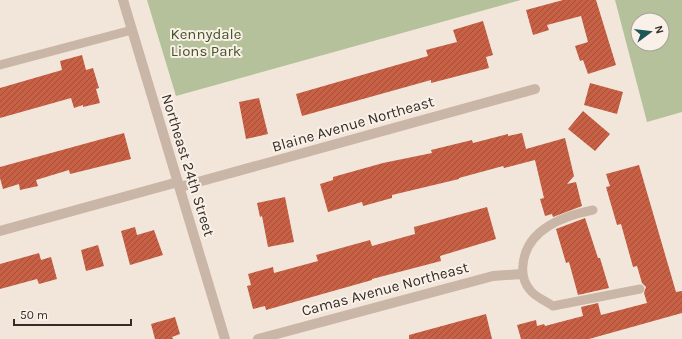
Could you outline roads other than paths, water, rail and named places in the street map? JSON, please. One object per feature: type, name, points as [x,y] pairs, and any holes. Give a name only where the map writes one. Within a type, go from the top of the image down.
[{"type":"street","name":"Northeast 24th Street","points":[[123,0],[225,339]]},
{"type":"street","name":"Blaine Avenue Northeast","points":[[0,231],[179,185],[535,89]]},
{"type":"street","name":"Camas Avenue Northeast","points":[[258,339],[493,276],[522,274]]},
{"type":"lane","points":[[0,65],[132,30]]},
{"type":"lane","points":[[593,210],[580,213],[551,225],[538,234],[528,246],[524,258],[522,274],[531,291],[553,306],[640,288]]},
{"type":"park label","name":"Kennydale Lions Park","points":[[206,42]]}]
